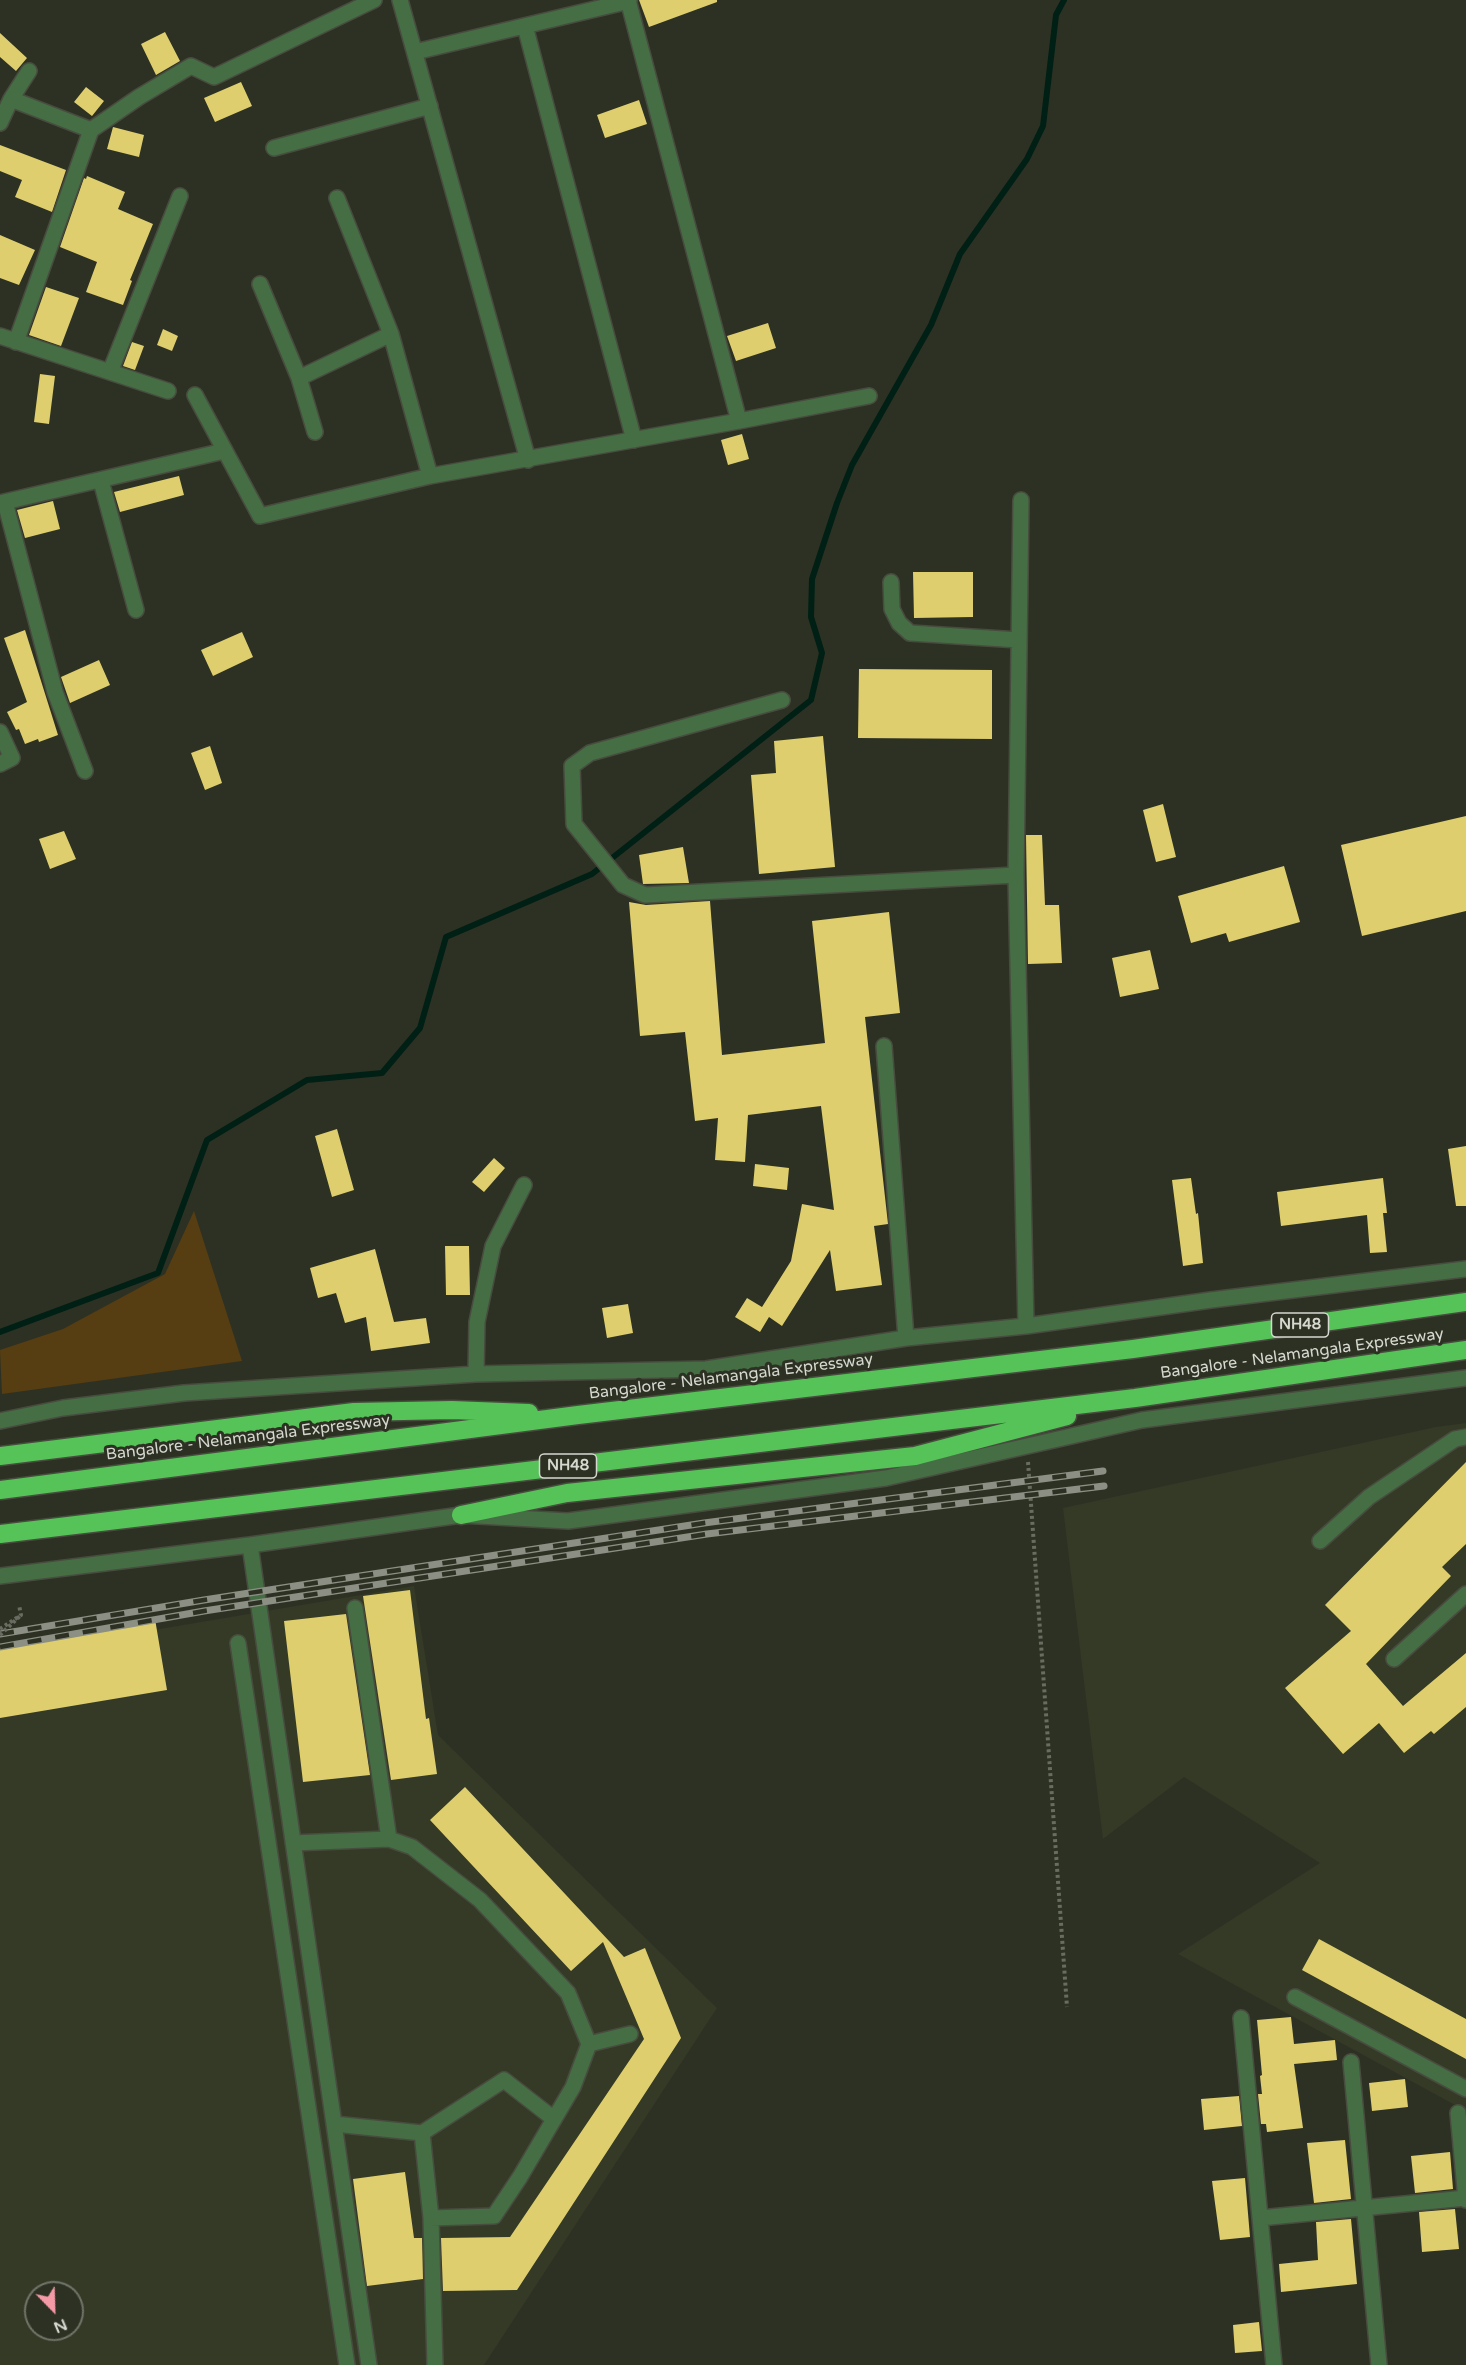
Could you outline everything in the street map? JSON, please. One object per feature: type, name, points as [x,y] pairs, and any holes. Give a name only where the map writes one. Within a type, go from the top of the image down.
[{"type":"highway","name":"Bangalore - Nelamangala Expressway","points":[[0,1490],[578,1415],[1133,1349],[1466,1302]]},
{"type":"highway","name":"Bangalore - Nelamangala Expressway","points":[[0,1534],[1135,1398],[1466,1350]]},
{"type":"highway","points":[[461,1515],[567,1494],[915,1456],[1135,1398]]},
{"type":"highway","points":[[0,1456],[354,1412],[452,1410],[578,1415]]},
{"type":"street","points":[[16,342],[92,130],[139,97],[191,66],[214,77],[374,0]]},
{"type":"street","points":[[400,0],[528,460]]},
{"type":"street","points":[[415,52],[628,0],[739,421]]},
{"type":"street","points":[[525,26],[634,440]]},
{"type":"street","points":[[0,123],[11,99],[29,71]]},
{"type":"street","points":[[11,99],[92,130]]},
{"type":"street","points":[[274,148],[430,106]]},
{"type":"street","points":[[110,372],[180,196]]},
{"type":"street","points":[[337,198],[391,334],[430,476]]},
{"type":"street","points":[[260,284],[299,378],[315,432]]},
{"type":"street","points":[[299,378],[391,334]]},
{"type":"street","points":[[0,336],[168,392]]},
{"type":"street","points":[[195,395],[260,516],[430,476],[528,460],[869,396]]},
{"type":"street","points":[[85,771],[55,692],[2,502],[224,451]]},
{"type":"street","points":[[101,481],[136,610]]},
{"type":"street","points":[[1021,500],[1016,875],[1026,1326]]},
{"type":"street","points":[[891,582],[892,609],[900,623],[910,633],[1019,640]]},
{"type":"street","points":[[782,700],[590,753],[572,766],[574,824],[623,885],[645,895],[1016,875]]},
{"type":"street","points":[[0,732],[12,758],[0,764]]},
{"type":"street","points":[[884,1046],[906,1338]]},
{"type":"street","points":[[476,1374],[477,1323],[493,1246],[524,1185]]},
{"type":"street","points":[[0,1421],[63,1408],[184,1393],[476,1374],[706,1369],[906,1338],[1026,1326],[1211,1300],[1466,1269]]},
{"type":"street","points":[[0,1576],[250,1545],[461,1515],[568,1521],[886,1478],[1142,1420],[1466,1378]]},
{"type":"street","points":[[1320,1541],[1369,1497],[1455,1438],[1466,1437]]},
{"type":"street","points":[[250,1545],[369,2365]]},
{"type":"street","points":[[1394,1659],[1466,1594]]},
{"type":"street","points":[[355,1608],[389,1839]]},
{"type":"street","points":[[238,1643],[347,2365]]},
{"type":"street","points":[[293,1843],[389,1839],[412,1847],[480,1900],[568,1993],[589,2044],[573,2087],[520,2177],[494,2216],[431,2217]]},
{"type":"street","points":[[1294,1997],[1466,2089]]},
{"type":"street","points":[[1241,2018],[1274,2365]]},
{"type":"street","points":[[589,2044],[630,2034]]},
{"type":"street","points":[[1351,2062],[1379,2365]]},
{"type":"street","points":[[334,2124],[422,2133],[504,2080],[554,2119]]},
{"type":"street","points":[[1260,2218],[1466,2199],[1458,2113]]},
{"type":"street","points":[[422,2133],[431,2217],[435,2365]]},
{"type":"path","points":[[1027,1447],[1067,2007]]},
{"type":"path","points":[[19,1605],[21,1615]]},
{"type":"path","points":[[0,1629],[21,1615]]},
{"type":"path","points":[[0,1635],[21,1615]]},
{"type":"shaded area","points":[[194,1211],[242,1361],[2,1394],[0,1350],[63,1329],[165,1274]]},
{"type":"shaded area","points":[[1466,1423],[1466,2111],[1178,1954],[1320,1863],[1184,1777],[1103,1839],[1063,1508],[1436,1427]]},
{"type":"shaded area","points":[[414,1586],[438,1735],[717,2008],[484,2365],[0,2365],[0,1656]]},
{"type":"building","points":[[639,0],[717,0],[717,2],[649,27]]},
{"type":"building","points":[[165,32],[180,61],[156,75],[141,44]]},
{"type":"building","points":[[0,33],[27,58],[16,71],[0,57]]},
{"type":"building","points":[[241,82],[252,106],[215,122],[204,98]]},
{"type":"building","points":[[86,87],[104,101],[92,116],[74,102]]},
{"type":"building","points":[[639,100],[647,124],[605,138],[597,115]]},
{"type":"building","points":[[113,127],[144,135],[139,157],[107,149]]},
{"type":"building","points":[[0,145],[66,170],[52,212],[15,197],[22,180],[0,171]]},
{"type":"building","points":[[87,176],[125,192],[118,209],[153,224],[130,280],[132,281],[123,305],[86,292],[97,262],[60,247],[84,178],[86,179]]},
{"type":"building","points":[[0,235],[35,250],[19,285],[0,278]]},
{"type":"building","points":[[46,287],[79,298],[61,346],[29,335]]},
{"type":"building","points":[[768,323],[776,348],[736,361],[727,336]]},
{"type":"building","points":[[163,329],[178,336],[172,351],[157,345]]},
{"type":"building","points":[[132,342],[144,346],[135,370],[123,366]]},
{"type":"building","points":[[40,374],[55,376],[49,424],[34,422]]},
{"type":"building","points":[[742,434],[749,459],[728,465],[721,440]]},
{"type":"building","points":[[179,476],[184,495],[120,512],[114,492]]},
{"type":"building","points":[[53,501],[60,529],[25,538],[17,510]]},
{"type":"building","points":[[913,572],[973,572],[973,617],[914,618]]},
{"type":"building","points":[[25,630],[58,735],[25,744],[19,729],[16,730],[7,712],[27,702],[4,638]]},
{"type":"building","points":[[242,632],[253,657],[213,676],[201,650]]},
{"type":"building","points":[[99,660],[110,685],[70,703],[61,677]]},
{"type":"building","points":[[859,669],[992,670],[992,739],[858,738]]},
{"type":"building","points":[[823,736],[835,867],[759,874],[751,775],[776,773],[774,741]]},
{"type":"building","points":[[210,746],[222,783],[205,790],[191,753]]},
{"type":"building","points":[[1163,804],[1176,857],[1156,862],[1143,810]]},
{"type":"building","points":[[1466,816],[1466,911],[1362,936],[1341,845]]},
{"type":"building","points":[[64,831],[76,859],[50,869],[39,839]]},
{"type":"building","points":[[1026,835],[1042,835],[1045,905],[1059,905],[1062,963],[1028,964]]},
{"type":"building","points":[[683,847],[689,883],[643,884],[639,855]]},
{"type":"building","points":[[1284,866],[1300,922],[1229,942],[1226,933],[1191,943],[1178,896]]},
{"type":"building","points":[[710,901],[722,1055],[825,1043],[812,921],[889,912],[900,1013],[865,1017],[888,1224],[874,1226],[882,1285],[836,1291],[830,1250],[782,1326],[769,1317],[760,1332],[735,1317],[747,1298],[762,1307],[791,1261],[802,1204],[834,1210],[821,1106],[748,1115],[745,1162],[715,1160],[718,1118],[695,1121],[685,1032],[640,1036],[629,902],[646,905]]},
{"type":"building","points":[[1150,950],[1159,989],[1120,997],[1112,958]]},
{"type":"building","points":[[337,1129],[354,1190],[332,1197],[315,1136]]},
{"type":"building","points":[[1466,1146],[1466,1206],[1456,1206],[1448,1149]]},
{"type":"building","points":[[494,1158],[505,1168],[484,1192],[472,1182]]},
{"type":"building","points":[[755,1164],[789,1168],[787,1190],[753,1186]]},
{"type":"building","points":[[1191,1178],[1196,1214],[1198,1213],[1203,1263],[1183,1266],[1172,1180]]},
{"type":"building","points":[[1383,1178],[1387,1213],[1383,1213],[1387,1252],[1370,1253],[1367,1215],[1281,1226],[1277,1192]]},
{"type":"building","points":[[445,1246],[469,1246],[470,1295],[446,1295]]},
{"type":"building","points":[[375,1249],[394,1322],[426,1318],[430,1343],[371,1351],[366,1317],[345,1323],[336,1293],[318,1298],[310,1268]]},
{"type":"building","points":[[628,1304],[633,1333],[607,1338],[602,1308]]},
{"type":"building","points":[[1466,1462],[1466,1544],[1442,1567],[1451,1576],[1366,1664],[1403,1706],[1466,1653],[1466,1707],[1434,1734],[1431,1731],[1404,1753],[1379,1723],[1343,1754],[1285,1688],[1351,1631],[1325,1605]]},
{"type":"building","points":[[410,1590],[426,1719],[429,1718],[437,1774],[391,1780],[363,1596]]},
{"type":"building","points":[[346,1614],[370,1775],[303,1782],[284,1621]]},
{"type":"building","points":[[155,1619],[167,1690],[0,1718],[0,1645]]},
{"type":"building","points":[[465,1787],[624,1957],[645,1948],[681,2038],[517,2290],[443,2291],[441,2238],[510,2237],[644,2039],[603,1942],[571,1971],[430,1820]]},
{"type":"building","points":[[1319,1939],[1466,2019],[1466,2059],[1302,1970]]},
{"type":"building","points":[[1291,2017],[1294,2044],[1335,2040],[1337,2060],[1294,2064],[1303,2128],[1267,2132],[1266,2124],[1261,2124],[1258,2094],[1262,2094],[1260,2076],[1262,2075],[1257,2020]]},
{"type":"building","points":[[1405,2079],[1408,2107],[1372,2111],[1369,2083]]},
{"type":"building","points":[[1239,2096],[1242,2126],[1204,2130],[1201,2099]]},
{"type":"building","points":[[1345,2140],[1351,2199],[1314,2203],[1307,2143]]},
{"type":"building","points":[[1450,2152],[1453,2189],[1415,2193],[1411,2156]]},
{"type":"building","points":[[405,2172],[414,2238],[422,2238],[423,2279],[367,2286],[353,2179]]},
{"type":"building","points":[[1245,2178],[1250,2237],[1220,2240],[1212,2181]]},
{"type":"building","points":[[1455,2209],[1459,2249],[1422,2252],[1419,2212]]},
{"type":"building","points":[[1351,2219],[1357,2284],[1281,2292],[1279,2264],[1318,2260],[1316,2222]]},
{"type":"building","points":[[1259,2322],[1262,2351],[1235,2353],[1233,2325]]},
{"type":"waterway","points":[[0,1332],[158,1273],[207,1140],[307,1080],[382,1073],[420,1028],[446,937],[592,874],[811,700],[822,653],[811,617],[812,579],[837,503],[852,465],[931,325],[960,254],[1027,159],[1043,126],[1056,15],[1064,0]]},
{"type":"railway","points":[[0,1634],[204,1600],[704,1523],[1103,1471]]},
{"type":"railway","points":[[0,1647],[204,1611],[707,1534],[1104,1486]]}]
